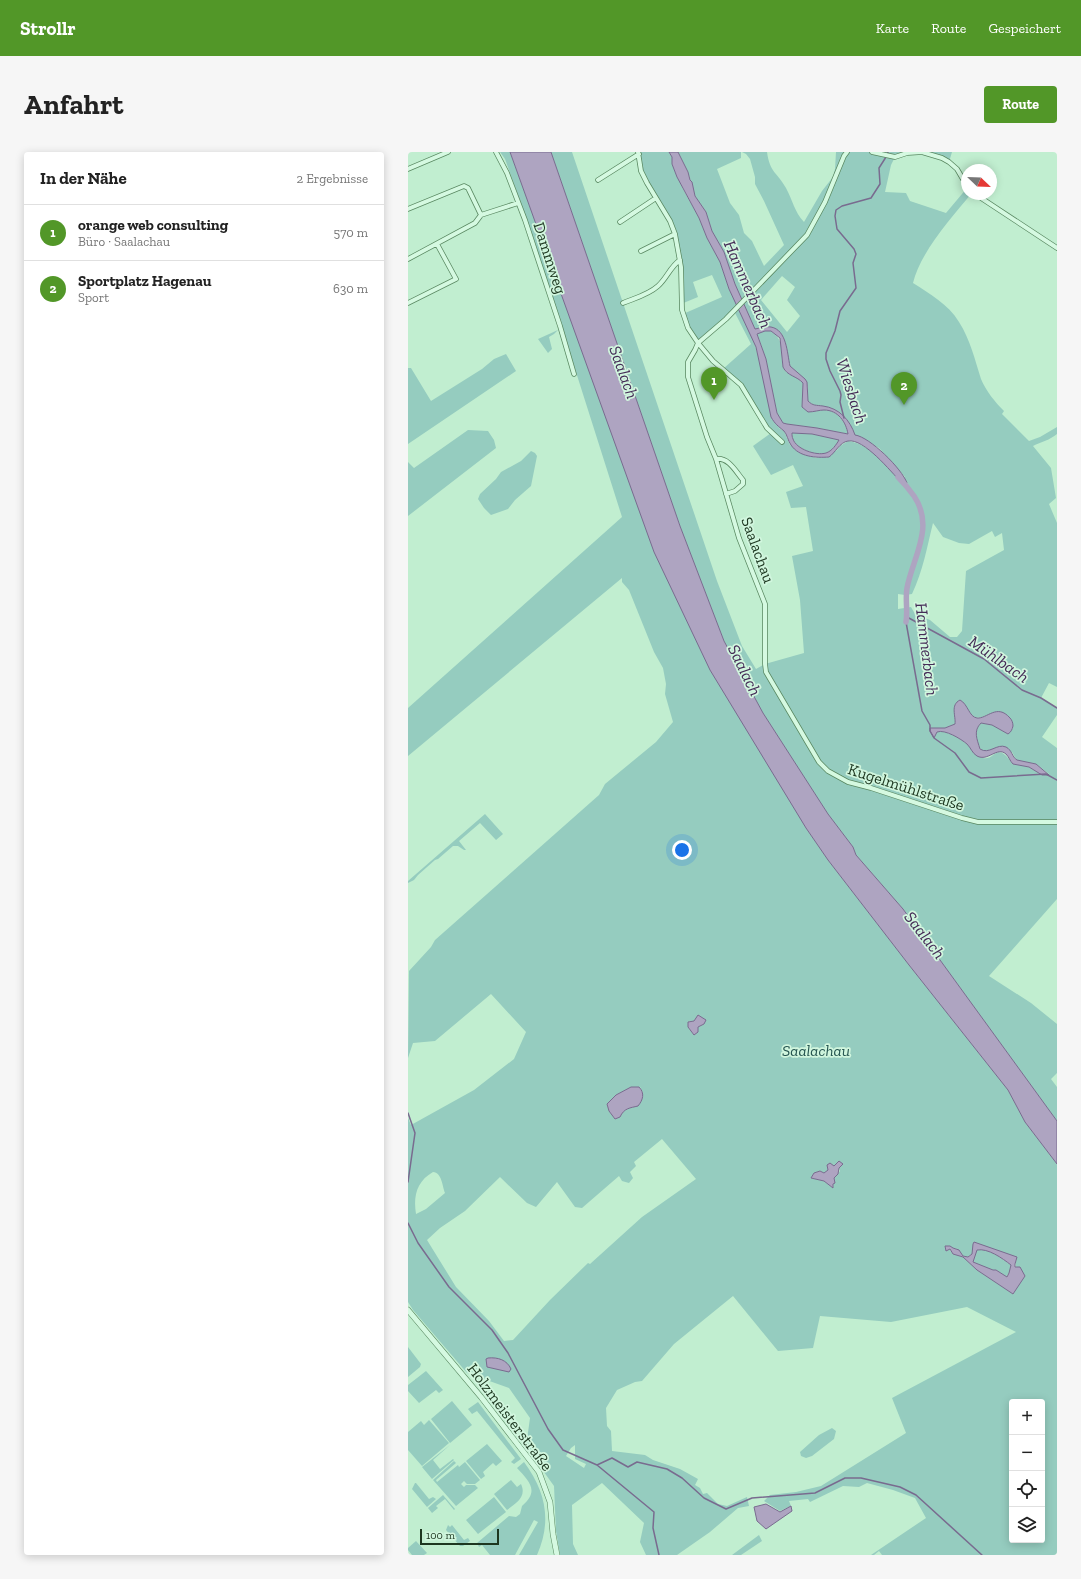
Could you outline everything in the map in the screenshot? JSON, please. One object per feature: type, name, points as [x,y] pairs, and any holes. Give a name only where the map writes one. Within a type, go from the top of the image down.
[{"type":"street","points":[[408,169],[448,152]]},
{"type":"street","name":"Dammweg","points":[[496,152],[525,220],[560,326],[574,374]]},
{"type":"street","points":[[698,343],[719,326],[808,235],[825,202],[842,159],[847,152]]},
{"type":"street","points":[[872,152],[894,157],[907,153],[922,152],[950,162],[961,176]]},
{"type":"street","points":[[598,180],[638,153],[641,172],[670,220],[675,234],[680,260],[682,310],[688,328],[698,343],[716,364],[737,381],[767,428],[782,442]]},
{"type":"street","points":[[408,209],[464,186],[468,188],[481,215]]},
{"type":"street","points":[[620,222],[656,198]]},
{"type":"street","points":[[984,200],[1057,248]]},
{"type":"street","points":[[408,259],[475,223],[481,215],[518,203]]},
{"type":"street","points":[[641,251],[675,234]]},
{"type":"street","points":[[408,303],[456,279],[437,244]]},
{"type":"street","points":[[623,303],[653,290],[663,280],[674,264],[680,260]]},
{"type":"street","name":"Saalachau","points":[[698,343],[696,350],[688,362],[687,371],[707,437],[716,459],[739,538],[762,594],[766,614]]},
{"type":"street","points":[[716,459],[721,458],[727,461],[743,480],[743,484],[739,488],[726,494]]},
{"type":"street","name":"Kugelmühlstraße","points":[[766,614],[766,672],[819,762],[828,771],[848,782],[970,820],[988,822],[1057,822]]},
{"type":"street","name":"Holzmeisterstraße","points":[[408,1310],[481,1397],[538,1472],[550,1502],[553,1534],[558,1555]]},
{"type":"green space","name":"Saalachau","points":[[500,152],[510,152],[600,399],[806,828],[828,860],[1008,1090],[1025,1122],[1057,1164],[1057,1555],[882,1555],[879,1551],[874,1555],[871,1555],[926,1518],[915,1498],[867,1483],[859,1487],[843,1486],[810,1502],[808,1499],[789,1501],[791,1506],[780,1511],[764,1501],[770,1495],[796,1492],[821,1486],[906,1433],[892,1398],[1016,1332],[967,1307],[891,1322],[820,1316],[813,1348],[778,1351],[733,1296],[674,1344],[642,1381],[635,1382],[617,1390],[606,1408],[607,1426],[611,1431],[612,1451],[645,1455],[653,1460],[680,1469],[698,1479],[695,1485],[700,1488],[703,1494],[707,1493],[718,1504],[727,1506],[747,1497],[749,1506],[738,1508],[710,1532],[677,1555],[646,1555],[640,1542],[644,1523],[602,1483],[572,1505],[573,1544],[578,1555],[560,1555],[556,1531],[554,1486],[526,1447],[530,1418],[509,1388],[467,1373],[413,1310],[408,1302],[408,1118],[411,1125],[474,1090],[514,1059],[526,1032],[491,994],[435,1041],[413,1043],[408,1058],[409,971],[431,947],[435,940],[599,795],[605,784],[656,742],[673,722],[665,694],[666,684],[663,668],[654,652],[629,590],[622,582],[622,578],[408,756],[408,708],[622,517],[535,243],[505,159]],"holes":[[[689,1021],[704,1024],[698,1027],[693,1034],[688,1027]],[[631,1087],[640,1087],[643,1093],[633,1107],[627,1108],[623,1111],[620,1117],[615,1119],[609,1111],[607,1104],[616,1095]],[[662,1139],[696,1179],[642,1217],[590,1264],[588,1263],[550,1300],[513,1340],[504,1341],[489,1321],[456,1287],[427,1240],[440,1228],[465,1211],[500,1177],[527,1203],[536,1207],[557,1182],[575,1207],[582,1208],[619,1176],[622,1181],[629,1183],[633,1178],[630,1172],[636,1166],[634,1162]],[[842,1165],[839,1168],[840,1171],[834,1178],[833,1188],[824,1181],[811,1178],[814,1173],[820,1171],[824,1173],[829,1170],[827,1167]],[[433,1172],[436,1173],[440,1177],[445,1193],[426,1209],[416,1214],[415,1201],[417,1190],[423,1180]],[[953,1248],[957,1249],[963,1256],[967,1257],[972,1254],[974,1248],[1017,1257],[1017,1268],[1025,1276],[1013,1294],[977,1270],[963,1257],[953,1254],[949,1249],[946,1251],[946,1249]],[[575,1445],[575,1459],[586,1464],[584,1468],[566,1456]]]},
{"type":"green space","points":[[551,152],[572,152],[717,581],[742,646],[756,669],[765,664],[804,653],[800,600],[792,556],[813,551],[806,507],[791,508],[786,492],[803,486],[793,465],[771,475],[753,446],[771,433],[741,385],[723,369],[751,344],[734,311],[698,343],[683,314],[722,297],[712,275],[693,282],[698,297],[681,304],[682,275],[675,234],[641,171],[638,152],[669,152],[672,157],[672,164],[683,189],[720,262],[729,289],[753,338],[779,428],[784,431],[790,445],[816,458],[837,450],[848,441],[856,443],[864,446],[878,457],[901,482],[905,477],[879,448],[854,435],[850,425],[840,413],[831,408],[814,405],[808,401],[808,387],[790,366],[780,332],[764,327],[755,329],[735,284],[724,252],[712,231],[706,212],[695,196],[688,172],[678,152],[741,152],[741,158],[717,169],[730,203],[739,215],[744,233],[752,241],[764,266],[784,245],[755,184],[755,177],[750,159],[742,152],[767,152],[772,168],[786,188],[796,210],[804,222],[822,191],[833,177],[836,152],[922,152],[895,157],[891,165],[885,192],[906,193],[910,201],[946,213],[961,195],[961,200],[966,200],[929,248],[922,260],[913,283],[938,300],[955,316],[966,335],[985,388],[1004,411],[1002,414],[1029,441],[1040,437],[1057,427],[1057,434],[1033,446],[1051,468],[1056,498],[1049,504],[1057,523],[1057,687],[1049,683],[1041,698],[1057,708],[1057,715],[1042,737],[1057,748],[1057,899],[989,976],[1031,1003],[1057,1024],[1057,1073],[1051,1079],[1057,1087],[1057,1121],[903,909],[856,855],[853,847],[828,814],[763,713],[724,641],[680,526]],"holes":[[[782,276],[795,287],[787,300],[800,316],[787,332],[761,300]],[[933,523],[943,537],[959,543],[969,544],[992,531],[995,537],[1002,533],[1004,550],[966,571],[962,631],[957,637],[950,637],[930,620],[915,614],[911,607],[898,609],[898,594],[912,594],[916,585],[922,568]],[[960,700],[971,714],[976,717],[1001,712],[1013,728],[1008,734],[992,725],[981,723],[977,729],[976,737],[978,745],[983,751],[1012,752],[1017,761],[1036,764],[1049,774],[1042,775],[1029,767],[1013,764],[1007,757],[998,752],[989,757],[980,757],[976,755],[967,744],[957,737],[948,733],[940,731],[937,732],[935,728],[945,728],[955,724],[956,704]]]},
{"type":"green space","points":[[922,152],[952,152],[949,162]]},
{"type":"green space","points":[[558,330],[549,337],[552,349],[548,353],[538,339]]},
{"type":"green space","points":[[771,331],[780,341],[785,371],[803,383],[802,407],[809,411],[828,410],[837,414],[843,421],[848,434],[783,423],[777,413],[766,359],[757,333]]},
{"type":"green space","points":[[506,354],[516,371],[408,444],[408,368],[411,368],[431,401],[482,369],[494,359]]},
{"type":"green space","points":[[468,430],[488,431],[494,440],[496,448],[408,516],[408,462],[414,468]]},
{"type":"green space","points":[[792,432],[812,434],[840,440],[834,448],[826,453],[812,453],[802,449],[795,443]]},
{"type":"green space","points":[[531,451],[537,456],[531,486],[515,500],[508,509],[491,515],[478,499],[480,494],[496,479],[501,472],[521,461]]},
{"type":"green space","points":[[485,814],[503,834],[496,840],[480,823],[459,841],[466,850],[458,846],[453,846],[435,860],[414,880],[408,883],[408,881]]},
{"type":"green space","points":[[977,1250],[990,1252],[1011,1265],[1009,1273],[1006,1277],[996,1270],[972,1262]]},
{"type":"green space","points":[[408,1347],[421,1364],[420,1367],[408,1377]]},
{"type":"green space","points":[[426,1371],[443,1390],[439,1393],[436,1390],[419,1403],[408,1391],[408,1385]]},
{"type":"green space","points":[[452,1401],[472,1425],[450,1443],[431,1419]]},
{"type":"green space","points":[[478,1402],[521,1459],[514,1464],[511,1462],[515,1458],[477,1411],[472,1414],[468,1409]]},
{"type":"green space","points":[[429,1420],[449,1443],[422,1466],[408,1450],[408,1432],[421,1421],[424,1425]]},
{"type":"green space","points":[[832,1428],[836,1431],[834,1439],[812,1456],[806,1458],[801,1456],[800,1452],[819,1435]]},
{"type":"green space","points":[[487,1444],[502,1461],[496,1466],[493,1463],[483,1472],[485,1476],[481,1479],[466,1461]]},
{"type":"green space","points":[[450,1445],[433,1460],[440,1469],[453,1459],[454,1460],[432,1479],[422,1467]]},
{"type":"green space","points":[[454,1461],[456,1463],[436,1480],[437,1482],[458,1465],[459,1467],[465,1462],[480,1480],[475,1484],[467,1484],[464,1481],[461,1484],[464,1487],[466,1485],[475,1485],[478,1488],[456,1506],[433,1480]]},
{"type":"green space","points":[[524,1462],[542,1496],[545,1519],[542,1542],[537,1555],[519,1555],[538,1522],[534,1520],[515,1555],[490,1555],[482,1545],[479,1547],[477,1543],[509,1516],[516,1517],[520,1514],[522,1506],[530,1496],[531,1486],[517,1468]]},
{"type":"green space","points":[[511,1480],[517,1487],[521,1484],[523,1493],[520,1499],[507,1510],[494,1494]]},
{"type":"green space","points":[[415,1483],[429,1499],[433,1497],[436,1499],[427,1507],[412,1489]]},
{"type":"green space","points":[[443,1495],[455,1509],[454,1510],[445,1499],[436,1506],[438,1508],[432,1513],[428,1508]]},
{"type":"green space","points":[[494,1497],[506,1512],[478,1534],[466,1520]]},
{"type":"green space","points":[[448,1525],[450,1527],[452,1525],[464,1540],[468,1538],[470,1541],[463,1546],[460,1546],[446,1530]]},
{"type":"green space","points":[[759,1535],[762,1541],[741,1555],[732,1555]]},
{"type":"green space","points":[[416,1541],[427,1553],[424,1555],[412,1555],[408,1548]]},
{"type":"water","name":"Saalach","points":[[510,152],[551,152],[680,526],[724,641],[763,713],[828,814],[853,847],[856,855],[903,909],[1057,1121],[1057,1164],[1025,1122],[1008,1090],[828,860],[806,828],[710,670],[654,552]]},
{"type":"water","points":[[669,152],[678,152],[688,172],[695,196],[706,212],[712,231],[724,252],[735,284],[755,329],[771,327],[780,333],[787,349],[790,366],[807,382],[808,401],[813,405],[829,407],[839,412],[850,424],[855,435],[869,441],[885,454],[899,470],[907,483],[901,482],[869,450],[854,441],[842,443],[829,457],[808,456],[794,449],[785,432],[771,417],[756,347],[729,289],[720,262],[677,177],[672,164],[672,157]],"holes":[[[765,331],[771,331],[780,338],[783,367],[787,372],[803,383],[802,407],[808,412],[824,410],[837,414],[843,421],[848,434],[783,423],[777,413],[766,359],[757,334]],[[792,433],[812,434],[839,440],[834,448],[826,453],[812,453],[798,446],[792,437]]]},
{"type":"water","points":[[960,700],[965,704],[974,717],[981,718],[992,713],[1001,712],[1010,718],[1012,722],[1013,726],[1011,732],[1008,734],[992,725],[981,723],[976,732],[980,749],[987,751],[999,746],[1006,747],[1017,760],[1036,764],[1049,775],[1042,775],[1029,767],[1013,764],[1003,752],[985,757],[977,756],[967,744],[948,733],[940,731],[937,732],[934,738],[930,728],[945,728],[955,724],[954,708]]},
{"type":"water","points":[[698,1015],[706,1020],[704,1024],[698,1027],[698,1032],[694,1035],[688,1027],[688,1022],[694,1021]]},
{"type":"water","points":[[631,1087],[639,1087],[641,1089],[643,1096],[641,1101],[638,1106],[625,1110],[620,1117],[615,1119],[609,1111],[607,1104],[616,1095]]},
{"type":"water","points":[[839,1161],[843,1164],[839,1168],[838,1174],[834,1178],[835,1183],[833,1184],[833,1188],[824,1181],[811,1178],[814,1173],[820,1171],[824,1173],[828,1170],[827,1165],[830,1163],[834,1166]]},
{"type":"water","points":[[974,1242],[1017,1257],[1015,1267],[1020,1267],[1025,1276],[1013,1294],[977,1270],[963,1257],[953,1254],[950,1249],[946,1251],[945,1246],[950,1246],[959,1250],[963,1256],[968,1257],[972,1254]],"holes":[[[977,1250],[995,1254],[1011,1265],[1007,1277],[996,1270],[973,1262]]]},
{"type":"water","points":[[486,1359],[502,1360],[507,1363],[511,1369],[509,1372],[487,1367]]},
{"type":"water","points":[[766,1504],[780,1512],[791,1506],[792,1511],[766,1529],[757,1521],[754,1507]]},
{"type":"waterway","name":"Wiesbach","points":[[844,418],[840,402],[840,391],[830,371],[826,359],[826,353],[835,331],[840,311],[856,288],[853,263],[856,254],[854,249],[837,229],[835,216],[836,210],[842,206],[871,198],[880,184],[879,168],[888,152]]},
{"type":"waterway","name":"Hammerbach","points":[[898,477],[914,496],[920,508],[923,519],[921,542],[907,588],[906,622]]},
{"type":"waterway","name":"Mühlbach","points":[[907,617],[984,659],[1022,690],[1041,698],[1057,708]]},
{"type":"waterway","name":"Hammerbach","points":[[906,622],[922,711],[930,725],[930,731],[934,738],[955,753],[969,772],[981,778],[1046,774],[1057,780]]},
{"type":"waterway","points":[[408,1113],[415,1133],[408,1182]]},
{"type":"waterway","points":[[408,1223],[418,1243],[449,1287],[492,1330],[508,1353],[548,1429],[563,1450],[597,1465],[654,1512],[653,1528],[659,1555]]},
{"type":"waterway","points":[[597,1465],[612,1458],[628,1467],[637,1462],[667,1469],[682,1478],[704,1498],[726,1509],[752,1498],[815,1493],[845,1478],[861,1478],[900,1487],[916,1495],[982,1555]]},
{"type":"place","name":"orange web consulting","points":[[714,400]]},
{"type":"place","name":"Sportplatz Hagenau","points":[[904,405]]}]
